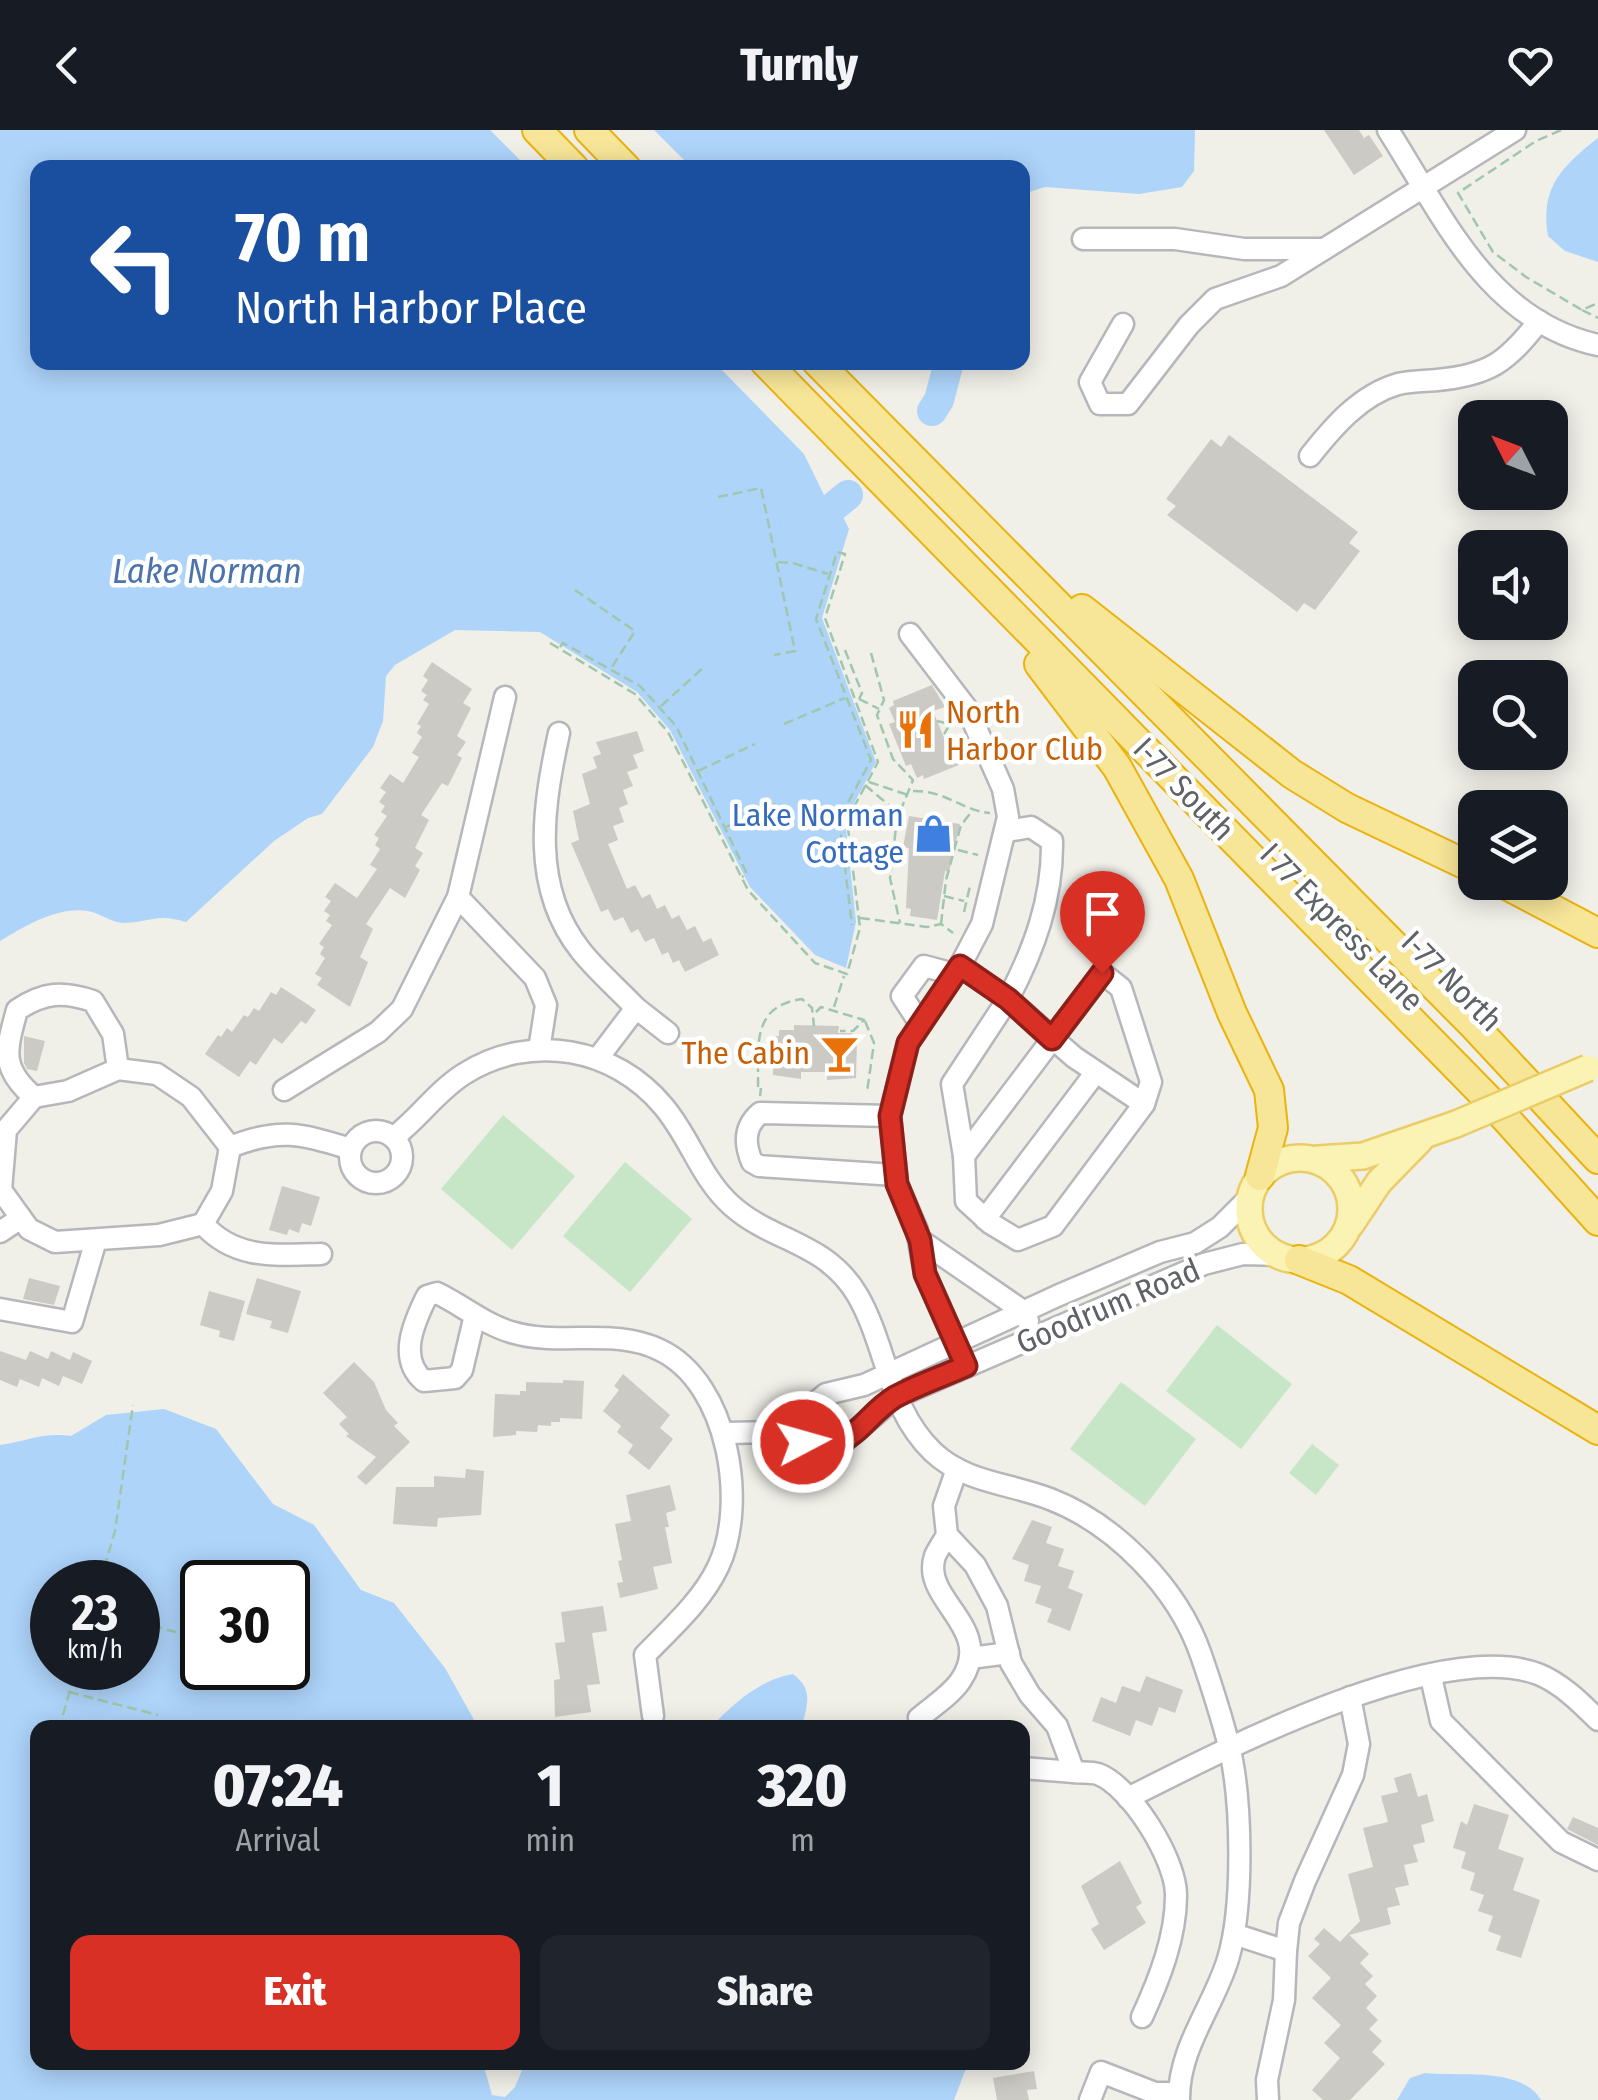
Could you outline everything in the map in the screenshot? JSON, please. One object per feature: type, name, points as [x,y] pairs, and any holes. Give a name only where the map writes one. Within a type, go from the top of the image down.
[{"type":"highway","points":[[537,130],[566,160]]},
{"type":"highway","points":[[560,130],[589,160]]},
{"type":"highway","points":[[589,130],[618,160]]},
{"type":"highway","points":[[612,130],[641,160]]},
{"type":"highway","name":"I-77 South","points":[[773,370],[1490,1101],[1598,1221]]},
{"type":"highway","name":"I 77 Express Lane","points":[[796,370],[1488,1076],[1598,1196]]},
{"type":"highway","name":"I 77 Express Lane","points":[[825,370],[1475,1027],[1598,1159]]},
{"type":"highway","points":[[848,370],[1092,618],[1319,792],[1458,860]]},
{"type":"highway","points":[[920,520],[1096,736],[1167,852],[1232,1013],[1269,1090],[1273,1128],[1255,1186]]},
{"type":"highway","name":"I-77 North","points":[[1092,618],[1487,1016],[1598,1134]]},
{"type":"highway","points":[[1535,900],[1598,934]]},
{"type":"highway","points":[[1557,900],[1598,916]]},
{"type":"highway","points":[[1288,1258],[1350,1280],[1598,1430]]},
{"type":"main road","points":[[1420,1140],[1379,1182],[1346,1232],[1322,1256],[1288,1258],[1253,1231],[1255,1186],[1289,1158],[1352,1159],[1420,1140],[1593,1066]]},
{"type":"main road","points":[[1312,1158],[1333,1169],[1347,1187],[1352,1210],[1346,1232]]},
{"type":"street","points":[[1388,130],[1466,257],[1507,301],[1539,321],[1598,344]]},
{"type":"street","points":[[1123,324],[1090,382],[1100,404],[1128,404],[1189,325],[1215,300],[1255,288],[1324,249],[1424,187],[1492,136],[1515,130]]},
{"type":"street","points":[[1082,239],[1175,240],[1244,249],[1324,249]]},
{"type":"street","points":[[1310,456],[1341,416],[1397,384],[1468,377],[1490,370],[1519,347],[1539,321]]},
{"type":"street","points":[[910,634],[968,710],[1003,790],[1004,822],[982,924],[957,970],[918,1024],[902,1059],[890,1116],[895,1175],[920,1240],[925,1274],[966,1366]]},
{"type":"street","points":[[284,1090],[378,1032],[402,1009],[458,897],[505,697]]},
{"type":"street","points":[[559,733],[546,791],[542,848],[557,913],[580,951],[636,1008],[668,1033]]},
{"type":"street","points":[[964,1156],[1102,973],[1121,988],[1151,1082],[1144,1104],[1054,1226],[1018,1240],[984,1219],[966,1202],[964,1156],[952,1084],[1008,999],[1036,943],[1052,874],[1052,842],[1031,827],[1004,822]]},
{"type":"street","points":[[458,897],[535,978],[546,1005],[539,1050]]},
{"type":"street","points":[[918,1024],[902,996],[924,966],[957,970],[1008,999],[1052,1039],[1144,1104]]},
{"type":"street","points":[[34,1097],[12,1079],[8,1057],[17,1010],[35,998],[66,992],[93,1001],[113,1034],[118,1069]]},
{"type":"street","points":[[598,1058],[636,1008]]},
{"type":"street","points":[[394,1137],[466,1072],[512,1054],[539,1050],[598,1058],[636,1079],[664,1106],[708,1178],[730,1204],[761,1226],[814,1250],[837,1269],[864,1308],[886,1376],[923,1442],[957,1470],[1068,1507],[1118,1542],[1152,1574],[1185,1620],[1199,1649],[1229,1747],[1235,1780],[1237,1840],[1234,1934],[1228,1961],[1188,2049],[1179,2096],[1155,2093],[1101,2072],[1090,2100]]},
{"type":"street","points":[[118,1069],[157,1074],[191,1098],[230,1147],[222,1191],[203,1224],[159,1235],[55,1242],[29,1229],[1,1190],[3,1129],[34,1097],[68,1091],[118,1069]]},
{"type":"street","points":[[984,1219],[1096,1072]]},
{"type":"street","points":[[890,1116],[760,1112],[746,1131],[747,1149],[752,1162],[759,1166],[895,1175]]},
{"type":"street","points":[[371,1131],[394,1137],[402,1152],[400,1168],[381,1183],[363,1180],[356,1174],[351,1148],[362,1134],[371,1131]]},
{"type":"street","points":[[230,1147],[262,1134],[294,1132],[351,1148]]},
{"type":"street","name":"Goodrum Road","points":[[787,1434],[826,1394],[886,1376],[1160,1252],[1195,1243],[1220,1227],[1255,1186]]},
{"type":"street","points":[[0,1232],[21,1218]]},
{"type":"street","points":[[203,1224],[218,1241],[254,1255],[320,1254]]},
{"type":"street","points":[[0,1310],[72,1322],[96,1240]]},
{"type":"street","points":[[920,1240],[1023,1311],[1035,1337]]},
{"type":"street","name":"Goodrum Road","points":[[724,1433],[787,1434],[812,1446],[840,1444],[896,1396],[1218,1259],[1244,1254],[1288,1258]]},
{"type":"street","points":[[475,1315],[512,1332],[627,1339],[659,1349],[693,1380],[712,1406],[724,1433],[731,1529],[718,1568],[694,1603],[645,1655],[653,1716]]},
{"type":"street","points":[[920,1720],[955,1688],[970,1658],[965,1628],[937,1584],[934,1558],[947,1535],[944,1506],[957,1470]]},
{"type":"street","points":[[947,1535],[976,1566],[998,1606],[1009,1653],[1030,1695],[1058,1726],[1074,1772]]},
{"type":"street","points":[[970,1658],[1009,1653]]},
{"type":"street","points":[[1128,1798],[1229,1747],[1350,1696],[1479,1668],[1536,1673],[1558,1685],[1598,1720]]},
{"type":"street","points":[[1431,1676],[1441,1721],[1561,1842],[1598,1860]]},
{"type":"street","points":[[1268,2100],[1267,2080],[1284,2000],[1289,1923],[1353,1775],[1359,1744],[1350,1696]]},
{"type":"street","points":[[1030,1769],[1097,1774],[1128,1798],[1158,1841],[1176,1887],[1174,1920],[1158,1980],[1142,2017]]},
{"type":"street","points":[[1234,1934],[1286,1951]]},
{"type":"path","points":[[1561,130],[1536,141],[1458,193],[1493,252],[1526,277],[1598,318]]},
{"type":"path","points":[[1582,310],[1598,302]]},
{"type":"path","points":[[718,497],[761,488],[795,651],[774,655]]},
{"type":"path","points":[[834,1008],[860,928],[847,820],[878,762],[824,618],[845,554],[837,552],[816,619],[871,760],[839,819],[852,925]]},
{"type":"path","points":[[776,562],[793,562],[830,575]]},
{"type":"path","points":[[575,590],[635,631],[610,670]]},
{"type":"path","points":[[550,642],[635,694],[668,732],[748,890],[815,962],[845,974]]},
{"type":"path","points":[[560,648],[563,643],[640,686],[676,726],[748,874],[742,877]]},
{"type":"path","points":[[845,650],[862,693],[856,698]]},
{"type":"path","points":[[871,653],[884,700],[877,714],[893,758],[911,775],[910,793],[898,813],[890,885],[900,923]]},
{"type":"path","points":[[660,708],[704,667]]},
{"type":"path","points":[[784,724],[846,698]]},
{"type":"path","points":[[856,698],[880,709]]},
{"type":"path","points":[[937,721],[950,724],[943,736]]},
{"type":"path","points":[[698,771],[756,744]]},
{"type":"path","points":[[855,790],[875,755]]},
{"type":"path","points":[[867,783],[910,793],[946,795],[1004,822]]},
{"type":"path","points":[[867,783],[898,813]]},
{"type":"path","points":[[725,828],[780,802]]},
{"type":"path","points":[[973,810],[962,823],[958,852],[981,855]]},
{"type":"path","points":[[941,924],[946,880],[960,835]]},
{"type":"path","points":[[946,885],[944,898],[978,904]]},
{"type":"path","points":[[859,918],[928,927],[941,924],[953,933]]},
{"type":"path","points":[[758,1088],[762,1022],[798,1000],[809,1003],[814,1026]]},
{"type":"path","points":[[814,1013],[821,1007],[834,1008],[863,1019],[872,1032],[867,1092]]},
{"type":"path","points":[[840,1031],[853,1030],[863,1019]]},
{"type":"path","points":[[106,1560],[115,1531],[133,1405]]},
{"type":"path","points":[[62,1714],[69,1692],[158,1716]]},
{"type":"green space","points":[[503,1115],[575,1176],[512,1250],[441,1189]]},
{"type":"green space","points":[[625,1162],[692,1219],[630,1292],[563,1236]]},
{"type":"green space","points":[[1217,1325],[1292,1384],[1241,1449],[1166,1391]]},
{"type":"green space","points":[[1121,1382],[1196,1439],[1145,1506],[1070,1449]]},
{"type":"green space","points":[[1312,1444],[1339,1465],[1316,1495],[1289,1473]]},
{"type":"water","name":"Lake Norman","points":[[0,130],[490,130],[520,160],[30,160],[30,370],[722,370],[804,454],[824,495],[837,505],[849,529],[822,618],[876,762],[845,820],[856,922],[846,968],[815,955],[750,887],[670,730],[637,692],[540,632],[455,630],[395,665],[386,676],[383,721],[373,747],[322,814],[308,818],[274,841],[186,922],[160,918],[120,923],[92,912],[65,911],[42,918],[0,941]]},
{"type":"water","points":[[654,130],[1195,130],[1194,171],[1182,187],[1139,194],[1045,187],[1030,192],[1030,160],[684,160]]},
{"type":"water","points":[[1598,138],[1598,262],[1565,251],[1548,236],[1546,219],[1556,180]]},
{"type":"water","points":[[164,1409],[216,1429],[273,1504],[314,1525],[361,1590],[394,1603],[445,1668],[474,1720],[30,1720],[30,2070],[485,2070],[492,2095],[505,2097],[515,2087],[522,2070],[965,2070],[954,2100],[0,2100],[0,1445],[71,1436],[106,1415]]},
{"type":"water","points":[[793,1674],[804,1686],[807,1704],[804,1720],[718,1720],[758,1687]]},
{"type":"water","points":[[1425,2073],[1505,2078],[1531,2089],[1541,2100],[1397,2100],[1410,2078]]},
{"type":"building","points":[[1324,130],[1359,130],[1364,138],[1369,135],[1383,156],[1354,175]]},
{"type":"building","points":[[1229,435],[1358,532],[1349,543],[1360,551],[1315,610],[1304,603],[1297,612],[1167,515],[1176,506],[1166,499],[1211,439],[1221,447]]},
{"type":"building","points":[[432,662],[472,689],[463,703],[471,708],[457,736],[466,742],[457,755],[462,758],[448,786],[442,783],[421,815],[429,820],[415,848],[423,853],[415,866],[420,870],[405,898],[390,888],[366,924],[373,929],[360,957],[368,962],[350,1007],[317,985],[322,978],[315,974],[325,958],[320,954],[324,947],[319,944],[332,925],[326,921],[330,915],[324,911],[331,901],[325,897],[335,883],[357,898],[377,869],[370,865],[380,849],[375,845],[379,838],[374,835],[387,816],[381,812],[385,806],[379,802],[386,792],[380,788],[390,774],[403,783],[419,757],[412,753],[422,737],[417,733],[421,726],[417,724],[429,704],[423,700],[427,695],[421,691],[428,680],[423,676]]},
{"type":"building","name":"North Harbor Club","points":[[932,685],[945,707],[933,711],[947,745],[959,741],[965,756],[957,759],[959,765],[924,779],[923,775],[917,778],[911,764],[906,766],[889,724],[895,722],[889,708],[893,701]]},
{"type":"building","points":[[637,731],[644,751],[633,755],[638,768],[627,772],[633,786],[623,790],[628,804],[619,808],[624,822],[613,826],[618,840],[608,844],[627,889],[635,885],[642,898],[650,894],[657,909],[665,905],[672,919],[679,915],[687,930],[695,926],[703,942],[711,938],[719,955],[685,972],[679,960],[673,963],[668,952],[662,955],[654,938],[645,942],[638,929],[631,933],[623,917],[614,921],[608,909],[601,912],[571,843],[579,840],[573,811],[590,804],[582,774],[597,768],[593,757],[601,754],[596,742]]},
{"type":"building","points":[[909,816],[960,824],[949,872],[945,871],[937,920],[910,916],[911,909],[906,908],[909,848],[903,847]]},
{"type":"building","points":[[281,987],[316,1010],[306,1024],[301,1021],[282,1044],[274,1038],[256,1065],[250,1061],[239,1077],[205,1054],[218,1035],[221,1037],[227,1028],[232,1032],[244,1015],[248,1017],[254,1008],[259,1011],[271,992],[276,995]]},
{"type":"building","points":[[794,1025],[839,1026],[838,1033],[852,1033],[852,1040],[857,1040],[856,1078],[827,1080],[827,1072],[801,1072],[801,1079],[773,1075],[774,1036],[779,1036],[779,1030],[794,1030]]},
{"type":"building","points":[[24,1036],[45,1041],[37,1071],[27,1069],[24,1063]]},
{"type":"building","points":[[282,1186],[320,1197],[311,1226],[302,1223],[299,1233],[289,1229],[287,1235],[269,1230]]},
{"type":"building","points":[[29,1278],[60,1286],[54,1305],[23,1299]]},
{"type":"building","points":[[257,1278],[301,1291],[288,1333],[270,1328],[272,1321],[246,1314]]},
{"type":"building","points":[[209,1291],[245,1301],[234,1341],[219,1337],[220,1331],[200,1325]]},
{"type":"building","points":[[0,1351],[26,1360],[30,1351],[48,1359],[51,1351],[70,1360],[73,1352],[92,1361],[82,1384],[63,1376],[59,1386],[42,1378],[39,1387],[20,1379],[17,1387],[0,1380]]},
{"type":"building","points":[[354,1362],[374,1382],[386,1410],[398,1423],[394,1426],[410,1442],[366,1485],[357,1477],[376,1457],[346,1436],[349,1434],[339,1424],[347,1417],[323,1393]]},
{"type":"building","points":[[623,1374],[670,1415],[660,1428],[673,1439],[649,1470],[628,1453],[633,1445],[617,1432],[621,1426],[603,1411],[619,1390],[614,1386]]},
{"type":"building","points":[[584,1381],[582,1419],[560,1418],[551,1426],[538,1425],[537,1432],[516,1431],[516,1435],[493,1437],[495,1394],[520,1395],[520,1391],[526,1391],[526,1382]]},
{"type":"building","points":[[466,1469],[484,1471],[481,1515],[438,1518],[437,1527],[393,1524],[396,1487],[434,1487],[434,1476],[465,1478]]},
{"type":"building","points":[[670,1485],[676,1510],[666,1513],[669,1527],[665,1527],[672,1563],[653,1567],[658,1589],[620,1598],[617,1583],[623,1582],[618,1561],[622,1560],[615,1524],[631,1521],[626,1495]]},
{"type":"building","points":[[1032,1520],[1052,1527],[1046,1543],[1064,1549],[1058,1566],[1074,1571],[1068,1588],[1083,1594],[1070,1631],[1047,1622],[1052,1609],[1035,1603],[1041,1586],[1024,1581],[1029,1565],[1012,1559]]},
{"type":"building","points":[[603,1606],[607,1631],[592,1633],[600,1684],[587,1685],[591,1712],[555,1717],[554,1680],[560,1679],[555,1643],[565,1642],[561,1612]]},
{"type":"building","points":[[1146,1676],[1183,1690],[1175,1713],[1159,1707],[1152,1726],[1136,1720],[1130,1736],[1092,1721],[1101,1697],[1116,1703],[1122,1686],[1140,1692]]},
{"type":"building","points":[[1411,1773],[1418,1797],[1427,1794],[1434,1821],[1421,1825],[1425,1842],[1413,1845],[1418,1862],[1404,1865],[1409,1885],[1395,1888],[1400,1905],[1387,1908],[1391,1924],[1349,1935],[1369,1954],[1360,1963],[1373,1976],[1365,1984],[1377,1996],[1366,2008],[1378,2020],[1369,2029],[1382,2041],[1372,2052],[1385,2064],[1350,2100],[1323,2100],[1312,2090],[1340,2058],[1324,2043],[1341,2025],[1312,1998],[1331,1978],[1308,1956],[1320,1944],[1314,1939],[1324,1928],[1340,1942],[1360,1921],[1348,1874],[1373,1867],[1363,1828],[1388,1822],[1381,1796],[1398,1792],[1394,1778]]},
{"type":"building","points":[[1474,1804],[1509,1815],[1498,1849],[1524,1858],[1513,1890],[1540,1900],[1521,1958],[1496,1950],[1501,1936],[1488,1931],[1493,1916],[1478,1911],[1484,1895],[1470,1890],[1475,1873],[1461,1868],[1466,1852],[1453,1848],[1461,1821],[1467,1825]]},
{"type":"building","points":[[1573,1817],[1598,1828],[1598,1845],[1567,1829]]},
{"type":"building","points":[[1120,1861],[1142,1903],[1136,1907],[1146,1923],[1104,1950],[1091,1929],[1099,1924],[1081,1886]]},
{"type":"building","points":[[1034,2071],[1037,2089],[1027,2090],[1029,2100],[997,2100],[993,2078]]},
{"type":"waterway","points":[[932,411],[947,370]]},
{"type":"waterway","points":[[805,504],[814,512],[827,512],[848,495]]},
{"type":"place","name":"North Harbor Club","points":[[916,730]]},
{"type":"place","name":"Lake Norman Cottage","points":[[934,833]]},
{"type":"place","name":"The Cabin","points":[[840,1053]]},
{"type":"route","points":[[803,1442],[812,1446],[840,1444],[896,1396],[966,1366],[925,1274],[920,1240],[894,1168],[892,1100],[902,1059],[916,1026],[960,966],[1008,999],[1052,1039],[1102,973]]}]
